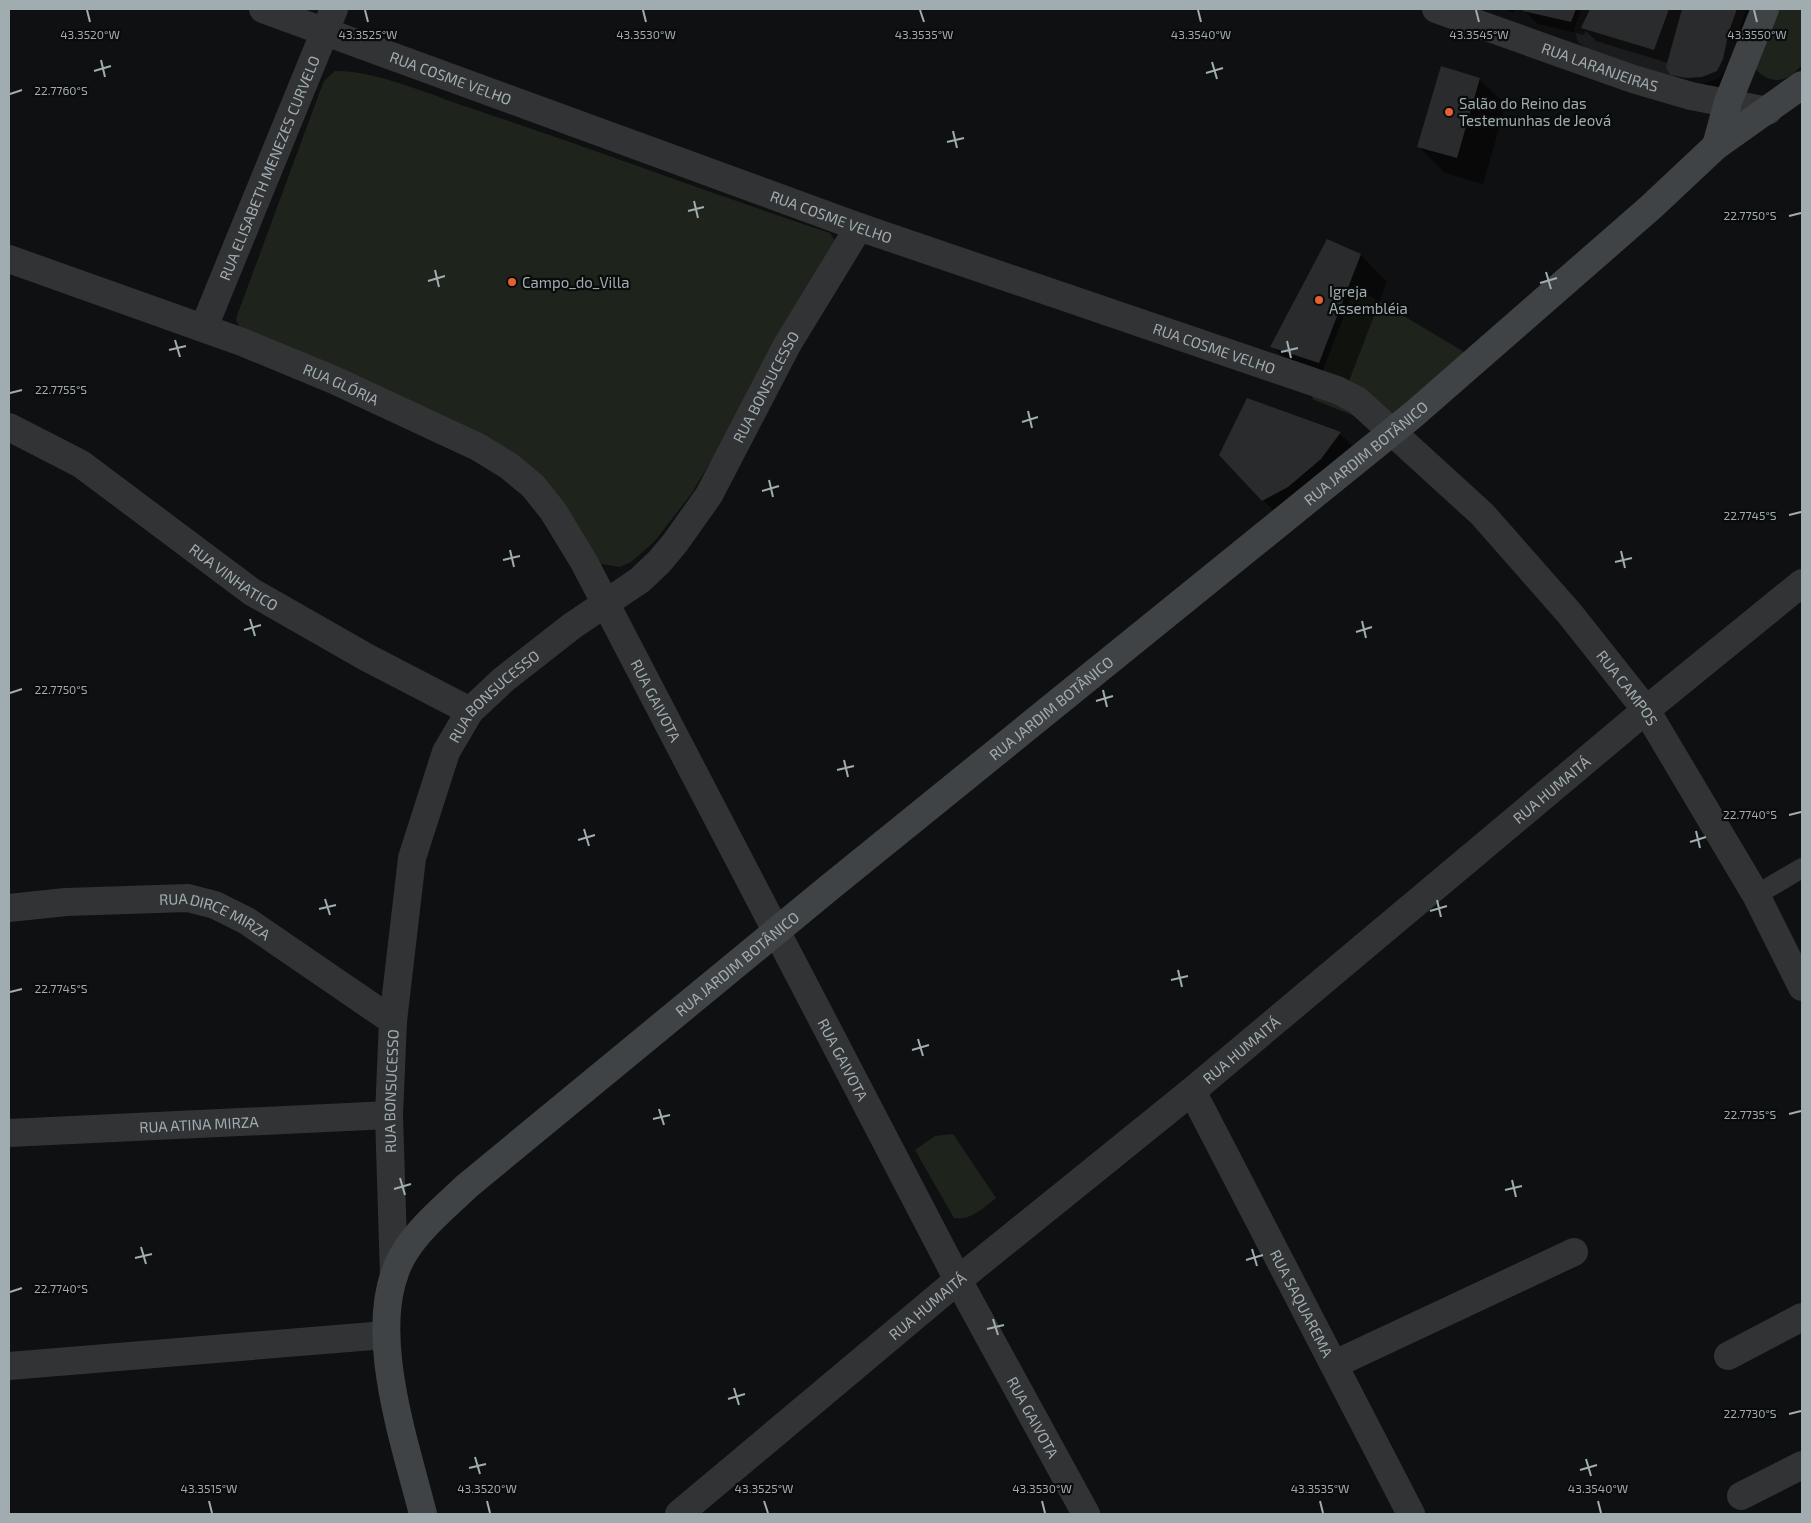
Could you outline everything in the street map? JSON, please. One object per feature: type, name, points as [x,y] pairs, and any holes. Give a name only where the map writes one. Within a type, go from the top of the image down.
[{"type":"main road","points":[[1716,146],[1728,102],[1766,9]]},
{"type":"main road","name":"RUA JARDIM BOTÂNICO","points":[[423,1514],[392,1387],[386,1335],[388,1299],[394,1276],[403,1256],[415,1238],[467,1186],[776,931],[1391,433],[1651,207],[1716,146],[1768,111],[1802,85]]},
{"type":"street","name":"RUA COSME VELHO","points":[[263,9],[330,20],[859,227],[1337,390],[1357,400],[1391,433]]},
{"type":"street","name":"RUA LARANJEIRAS","points":[[1436,9],[1633,79],[1691,96],[1768,111]]},
{"type":"street","name":"RUA ELISABETH MENEZES CURVELO","points":[[204,327],[330,20]]},
{"type":"street","name":"RUA BONSUCESSO","points":[[394,1276],[389,1115],[393,1021],[412,858],[446,752],[470,711],[535,654],[640,580],[659,562],[694,519],[788,345],[859,227]]},
{"type":"street","name":"RUA GLÓRIA","points":[[9,258],[204,327],[342,384],[470,444],[509,466],[533,486],[553,511],[570,537],[605,603]]},
{"type":"street","name":"RUA VINHATICO","points":[[9,427],[81,464],[252,592],[366,657],[470,711]]},
{"type":"street","name":"RUA CAMPOS","points":[[1391,433],[1482,514],[1570,614],[1646,710],[1756,895],[1802,987]]},
{"type":"street","name":"RUA HUMAITÁ","points":[[679,1514],[958,1280],[1192,1091],[1646,710],[1802,583]]},
{"type":"street","name":"RUA GAIVOTA","points":[[605,603],[958,1280],[1086,1514]]},
{"type":"street","name":"RUA DIRCE MIRZA","points":[[9,908],[66,902],[188,898],[215,905],[247,921],[393,1021]]},
{"type":"street","name":"RUA SAQUAREMA","points":[[1192,1091],[1411,1514]]},
{"type":"street","name":"RUA ATINA MIRZA","points":[[9,1133],[389,1115]]},
{"type":"street","points":[[1335,1364],[1574,1252]]},
{"type":"street","points":[[1728,1356],[1802,1317]]},
{"type":"street","points":[[9,1366],[386,1335]]},
{"type":"street","points":[[1741,1496],[1802,1465]]},
{"type":"lane","points":[[1756,895],[1802,868]]},
{"type":"shaded area","points":[[1581,9],[1746,9],[1729,66],[1719,78],[1701,84],[1668,78],[1588,49],[1578,42],[1574,30]]},
{"type":"shaded area","points":[[1762,9],[1802,9],[1802,65],[1796,72],[1783,79],[1770,79],[1758,72],[1752,65]]},
{"type":"shaded area","name":"Campo_do_Villa","points":[[335,71],[367,75],[403,84],[830,233],[835,241],[815,285],[692,493],[654,542],[631,562],[620,567],[595,563],[518,482],[240,329],[236,320],[238,313],[324,81]]},
{"type":"shaded area","points":[[1355,287],[1471,356],[1413,412],[1362,419],[1312,399]]},
{"type":"shaded area","points":[[953,1134],[996,1198],[966,1218],[954,1218],[915,1150],[935,1136]]},
{"type":"building","points":[[1524,9],[1576,9],[1571,22],[1523,11]]},
{"type":"building","points":[[1590,9],[1669,9],[1654,50],[1581,28]]},
{"type":"building","points":[[1682,9],[1737,9],[1729,31],[1723,59],[1717,71],[1702,77],[1687,78],[1670,75],[1666,67]]},
{"type":"building","name":"Salão do Reino das Testemunhas de Jeová","points":[[1441,66],[1480,78],[1457,158],[1417,147]]},
{"type":"building","name":"Igreja Assembléia","points":[[1327,239],[1361,254],[1319,363],[1270,347]]},
{"type":"building","points":[[1247,398],[1341,432],[1321,459],[1288,487],[1262,501],[1219,455]]},
{"type":"place","name":"Salão do Reino das Testemunhas de Jeová","points":[[1449,112]]},
{"type":"place","name":"Campo_do_Villa","points":[[512,282]]},
{"type":"place","name":"Igreja Assembléia","points":[[1319,300]]}]
